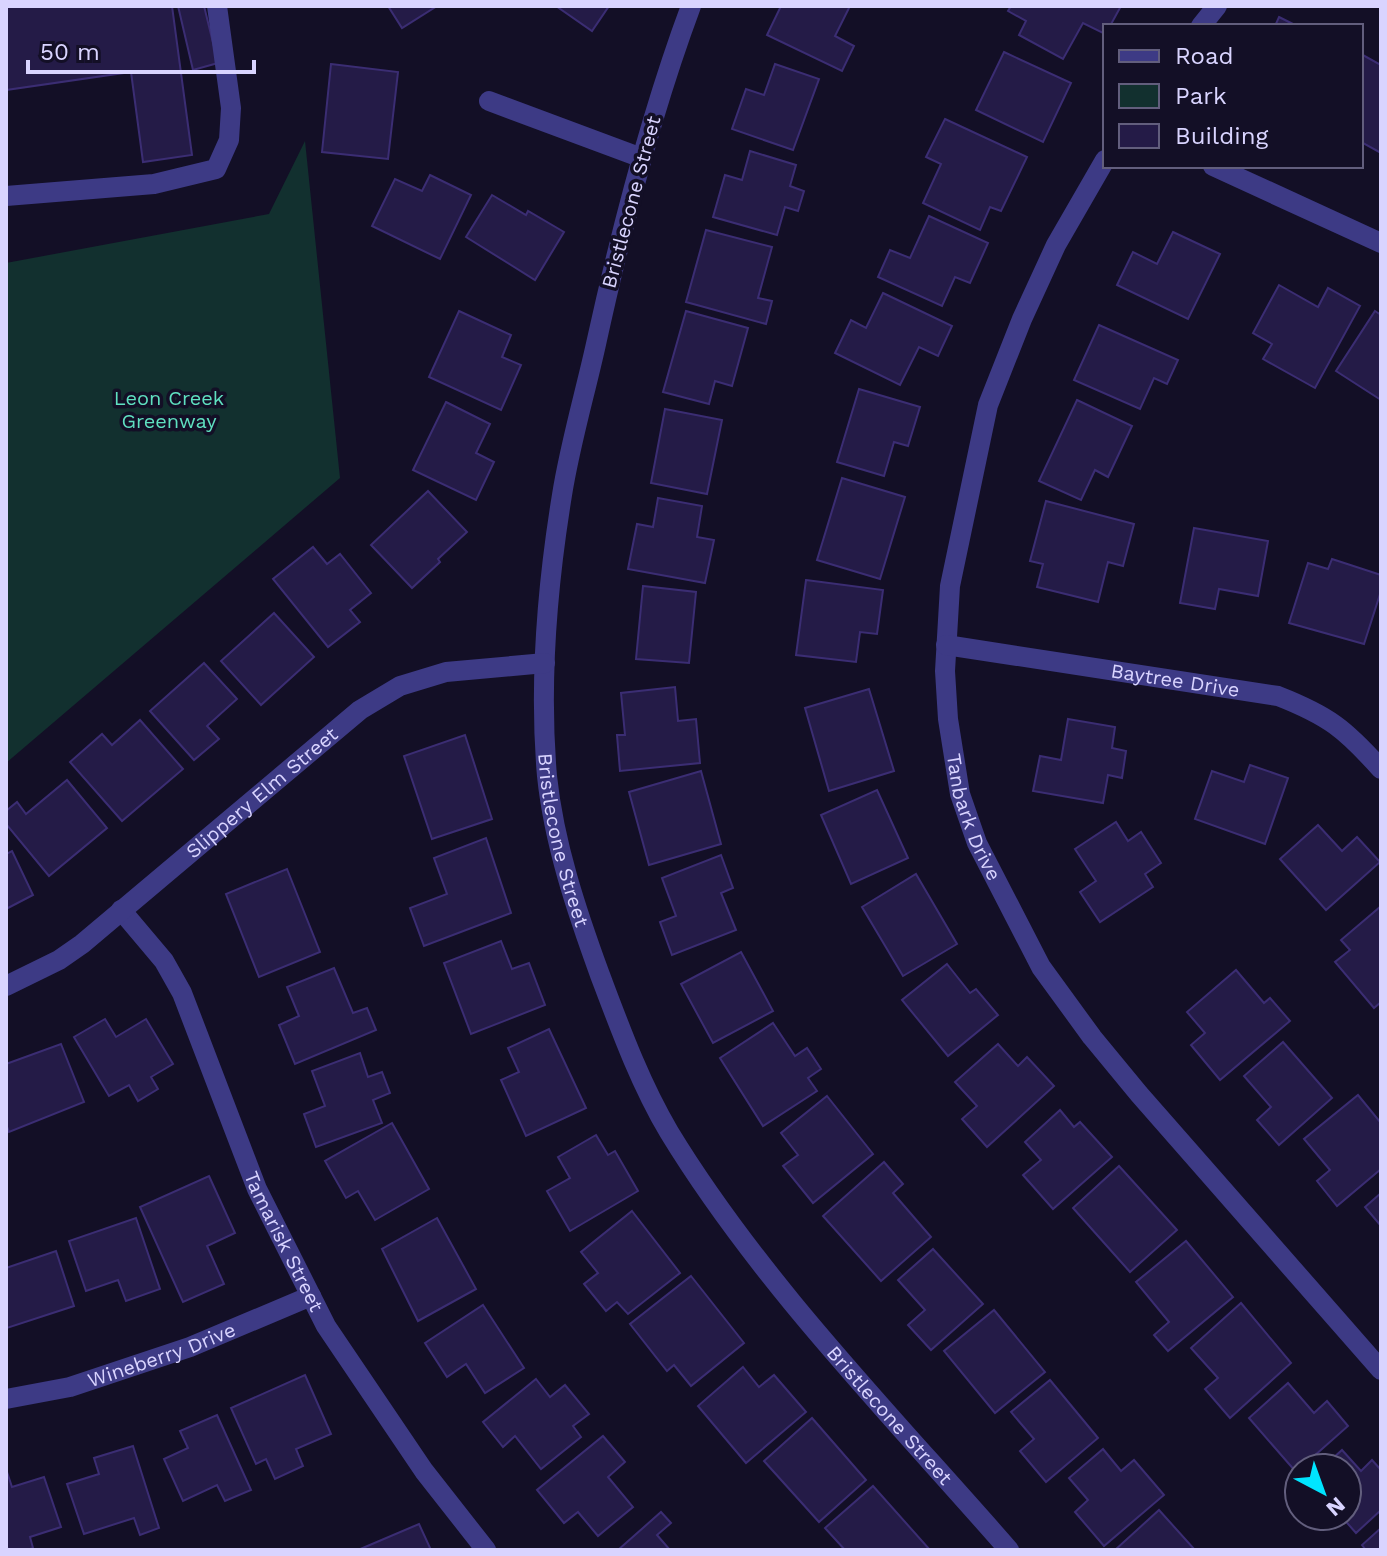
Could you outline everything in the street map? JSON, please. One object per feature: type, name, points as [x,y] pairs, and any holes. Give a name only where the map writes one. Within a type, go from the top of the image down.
[{"type":"street","points":[[6,196],[154,184],[216,169],[229,140],[231,108],[217,6]]},
{"type":"street","name":"Bristlecone Street","points":[[691,6],[666,72],[642,158],[562,493],[545,663],[548,780],[565,870],[625,1042],[668,1130],[779,1287],[1009,1550]]},
{"type":"street","points":[[1203,24],[1217,6]]},
{"type":"street","points":[[489,101],[642,158]]},
{"type":"street","name":"Tanbark Drive","points":[[1103,163],[1056,245],[988,405],[950,586],[946,645],[948,719],[960,794],[977,843],[1006,903],[1041,967],[1092,1037],[1381,1370]]},
{"type":"street","points":[[1217,168],[1381,243]]},
{"type":"street","name":"Baytree Drive","points":[[946,645],[1278,696],[1315,711],[1348,733],[1381,769]]},
{"type":"street","name":"Slippery Elm Street","points":[[6,986],[59,960],[82,944],[373,702],[400,686],[446,672],[545,663]]},
{"type":"street","name":"Tamarisk Street","points":[[121,910],[164,961],[182,993],[257,1189],[326,1326],[424,1471],[486,1550]]},
{"type":"street","name":"Wineberry Drive","points":[[6,1399],[70,1387],[190,1347],[311,1296]]},
{"type":"green space","name":"Leon Creek Greenway","points":[[305,141],[340,478],[6,763],[6,263],[269,214]]},
{"type":"building","points":[[6,6],[172,6],[192,155],[143,162],[131,72],[6,90]]},
{"type":"building","points":[[178,6],[204,6],[218,63],[193,70]]},
{"type":"building","points":[[388,6],[437,6],[402,28]]},
{"type":"building","points":[[556,6],[609,6],[592,31]]},
{"type":"building","points":[[781,6],[850,6],[835,36],[854,46],[842,71],[767,35]]},
{"type":"building","points":[[1011,6],[1121,6],[1111,24],[1103,24],[1103,33],[1083,23],[1063,59],[1019,35],[1026,21],[1008,11]]},
{"type":"building","points":[[1279,17],[1293,24],[1276,24]]},
{"type":"building","points":[[1004,52],[1071,83],[1043,142],[976,110]]},
{"type":"building","points":[[1363,55],[1381,65],[1381,153],[1363,143]]},
{"type":"building","points":[[331,64],[398,72],[388,159],[322,152]]},
{"type":"building","points":[[775,64],[819,79],[793,150],[732,129],[746,89],[764,95]]},
{"type":"building","points":[[945,119],[1027,157],[1001,211],[990,207],[980,230],[923,203],[941,164],[926,157]]},
{"type":"building","points":[[750,151],[796,165],[790,186],[804,191],[798,211],[785,207],[777,235],[713,217],[725,175],[742,180]]},
{"type":"building","points":[[430,175],[471,195],[440,259],[372,226],[395,179],[422,191]]},
{"type":"building","points":[[492,195],[564,232],[535,280],[466,237]]},
{"type":"building","points":[[929,216],[988,243],[970,283],[955,277],[942,306],[878,277],[890,250],[910,258]]},
{"type":"building","points":[[706,230],[772,247],[758,298],[772,301],[766,324],[686,302]]},
{"type":"building","points":[[1173,232],[1220,254],[1188,319],[1117,285],[1133,252],[1157,264]]},
{"type":"building","points":[[1279,285],[1318,307],[1328,288],[1360,306],[1315,388],[1263,359],[1272,344],[1253,333]]},
{"type":"building","points":[[883,293],[952,326],[938,356],[919,347],[900,385],[835,353],[851,320],[866,328]]},
{"type":"building","points":[[459,311],[511,335],[502,357],[521,365],[501,410],[429,377]]},
{"type":"building","points":[[686,311],[748,328],[732,386],[715,381],[709,404],[663,392]]},
{"type":"building","points":[[1375,311],[1381,315],[1381,400],[1336,371]]},
{"type":"building","points":[[1099,325],[1178,360],[1167,384],[1154,378],[1140,409],[1074,380]]},
{"type":"building","points":[[859,389],[920,407],[908,446],[894,442],[884,476],[837,462]]},
{"type":"building","points":[[1077,400],[1132,426],[1108,477],[1095,470],[1081,500],[1039,481]]},
{"type":"building","points":[[446,402],[490,424],[476,453],[494,462],[476,500],[413,470]]},
{"type":"building","points":[[665,409],[722,420],[707,494],[651,483]]},
{"type":"building","points":[[842,478],[905,497],[880,579],[817,560]]},
{"type":"building","points":[[428,491],[467,532],[412,588],[371,545]]},
{"type":"building","points":[[658,498],[702,506],[697,537],[714,540],[705,583],[628,569],[637,524],[653,527]]},
{"type":"building","points":[[1046,501],[1134,524],[1123,566],[1108,562],[1098,602],[1037,587],[1043,564],[1030,561]]},
{"type":"building","points":[[1194,528],[1268,541],[1258,596],[1219,589],[1215,609],[1180,603]]},
{"type":"building","points":[[313,547],[327,564],[340,554],[371,593],[350,610],[360,622],[328,647],[273,579]]},
{"type":"building","points":[[1332,559],[1381,575],[1381,591],[1364,644],[1289,623],[1308,563],[1328,569]]},
{"type":"building","points":[[806,580],[883,590],[877,634],[860,632],[856,662],[796,655]]},
{"type":"building","points":[[643,586],[696,592],[689,663],[636,659]]},
{"type":"building","points":[[274,613],[314,657],[261,705],[221,661]]},
{"type":"building","points":[[204,663],[237,699],[207,726],[219,739],[194,760],[150,711]]},
{"type":"building","points":[[675,687],[678,721],[696,719],[700,763],[620,771],[617,735],[625,735],[621,693]]},
{"type":"building","points":[[869,689],[894,771],[829,791],[805,708]]},
{"type":"building","points":[[1068,719],[1115,727],[1112,748],[1126,751],[1122,778],[1108,775],[1103,803],[1033,791],[1040,756],[1061,760]]},
{"type":"building","points":[[140,720],[183,769],[122,821],[70,762],[102,734],[112,745]]},
{"type":"building","points":[[465,735],[492,819],[432,839],[404,756]]},
{"type":"building","points":[[1250,765],[1288,778],[1265,844],[1195,819],[1212,771],[1244,782]]},
{"type":"building","points":[[701,771],[721,844],[649,865],[629,792]]},
{"type":"building","points":[[67,780],[107,828],[49,876],[6,824],[6,811],[17,802],[26,814]]},
{"type":"building","points":[[877,790],[908,858],[851,884],[821,815]]},
{"type":"building","points":[[1116,822],[1128,841],[1141,832],[1161,863],[1145,874],[1153,887],[1100,922],[1080,892],[1096,881],[1075,849]]},
{"type":"building","points":[[1318,825],[1342,851],[1357,837],[1380,862],[1326,910],[1280,859]]},
{"type":"building","points":[[486,838],[511,913],[424,946],[410,908],[447,894],[434,858]]},
{"type":"building","points":[[12,851],[33,895],[6,909],[6,854]]},
{"type":"building","points":[[721,855],[733,888],[721,893],[736,930],[672,955],[660,922],[676,916],[662,878]]},
{"type":"building","points":[[287,869],[320,952],[259,977],[226,894]]},
{"type":"building","points":[[916,874],[957,944],[903,976],[862,907]]},
{"type":"building","points":[[1380,907],[1381,1002],[1374,1008],[1335,962],[1350,950],[1341,940]]},
{"type":"building","points":[[501,941],[512,969],[529,963],[545,1005],[471,1034],[444,963]]},
{"type":"building","points":[[741,952],[773,1011],[713,1043],[681,984]]},
{"type":"building","points":[[947,964],[970,993],[976,989],[998,1015],[948,1056],[902,1000]]},
{"type":"building","points":[[334,968],[353,1013],[367,1008],[376,1030],[295,1064],[279,1025],[299,1016],[287,987]]},
{"type":"building","points":[[1236,970],[1264,1003],[1270,998],[1290,1021],[1220,1080],[1191,1045],[1205,1033],[1187,1012]]},
{"type":"building","points":[[105,1019],[116,1037],[146,1019],[173,1064],[151,1077],[158,1089],[138,1101],[129,1085],[109,1096],[74,1037]]},
{"type":"building","points":[[773,1023],[795,1056],[807,1048],[821,1069],[808,1078],[817,1091],[763,1126],[720,1058]]},
{"type":"building","points":[[549,1029],[586,1108],[526,1136],[501,1080],[519,1072],[508,1048]]},
{"type":"building","points":[[1283,1042],[1332,1098],[1279,1145],[1257,1120],[1271,1107],[1244,1076]]},
{"type":"building","points":[[61,1044],[84,1102],[9,1132],[6,1124],[6,1064]]},
{"type":"building","points":[[998,1044],[1018,1066],[1027,1057],[1054,1086],[987,1147],[962,1119],[977,1106],[955,1082]]},
{"type":"building","points":[[360,1053],[368,1077],[382,1072],[390,1093],[373,1100],[382,1123],[316,1147],[304,1114],[325,1106],[312,1071]]},
{"type":"building","points":[[1358,1095],[1381,1123],[1381,1169],[1337,1206],[1317,1181],[1330,1170],[1304,1139]]},
{"type":"building","points":[[827,1096],[873,1154],[813,1203],[783,1166],[798,1155],[781,1133]]},
{"type":"building","points":[[1060,1110],[1074,1127],[1080,1122],[1112,1157],[1053,1209],[1023,1175],[1041,1160],[1025,1142]]},
{"type":"building","points":[[392,1123],[429,1189],[375,1220],[358,1191],[346,1198],[325,1161]]},
{"type":"building","points":[[596,1135],[608,1155],[615,1151],[638,1191],[570,1231],[547,1191],[570,1178],[558,1157]]},
{"type":"building","points":[[884,1162],[903,1184],[893,1193],[931,1237],[881,1281],[823,1216]]},
{"type":"building","points":[[1119,1166],[1177,1230],[1130,1272],[1073,1208]]},
{"type":"building","points":[[209,1176],[235,1233],[207,1246],[224,1284],[183,1302],[140,1207]]},
{"type":"building","points":[[1381,1193],[1381,1226],[1365,1207]]},
{"type":"building","points":[[632,1211],[680,1273],[628,1314],[617,1302],[606,1311],[584,1284],[598,1273],[581,1252]]},
{"type":"building","points":[[136,1218],[160,1289],[126,1301],[118,1280],[86,1291],[69,1241]]},
{"type":"building","points":[[437,1218],[476,1289],[418,1321],[382,1249]]},
{"type":"building","points":[[1186,1241],[1233,1297],[1168,1351],[1154,1335],[1169,1322],[1136,1282]]},
{"type":"building","points":[[933,1249],[983,1304],[931,1350],[908,1325],[925,1310],[898,1280]]},
{"type":"building","points":[[56,1251],[74,1306],[7,1328],[6,1268]]},
{"type":"building","points":[[691,1276],[744,1343],[691,1386],[674,1365],[667,1371],[630,1324]]},
{"type":"building","points":[[1241,1303],[1291,1363],[1230,1418],[1205,1389],[1218,1378],[1191,1348]]},
{"type":"building","points":[[483,1305],[524,1368],[485,1393],[466,1364],[447,1377],[425,1343]]},
{"type":"building","points":[[994,1310],[1045,1372],[995,1413],[944,1351]]},
{"type":"building","points":[[743,1367],[759,1387],[774,1375],[806,1412],[746,1463],[698,1406]]},
{"type":"building","points":[[305,1375],[331,1434],[296,1449],[303,1466],[275,1479],[266,1459],[256,1464],[231,1408]]},
{"type":"building","points":[[536,1379],[550,1397],[565,1385],[589,1414],[573,1426],[581,1437],[541,1469],[515,1436],[503,1447],[483,1422]]},
{"type":"building","points":[[1050,1380],[1098,1438],[1046,1482],[1020,1451],[1034,1439],[1011,1412]]},
{"type":"building","points":[[1288,1383],[1314,1413],[1327,1401],[1348,1426],[1319,1452],[1283,1452],[1283,1457],[1249,1418]]},
{"type":"building","points":[[217,1415],[251,1490],[225,1501],[217,1485],[183,1501],[164,1459],[188,1448],[180,1431]]},
{"type":"building","points":[[812,1418],[866,1480],[819,1522],[764,1461]]},
{"type":"building","points":[[603,1436],[625,1462],[608,1477],[633,1507],[598,1536],[578,1512],[564,1523],[537,1490]]},
{"type":"building","points":[[133,1446],[159,1528],[140,1535],[134,1518],[84,1534],[67,1484],[99,1474],[94,1458]]},
{"type":"building","points":[[1103,1449],[1121,1471],[1134,1460],[1164,1495],[1104,1546],[1075,1512],[1088,1500],[1069,1478]]},
{"type":"building","points":[[1372,1460],[1381,1470],[1381,1510],[1363,1527],[1363,1469]]},
{"type":"building","points":[[6,1469],[12,1487],[44,1477],[61,1527],[30,1537],[33,1548],[27,1550],[8,1550],[6,1543]]},
{"type":"building","points":[[873,1486],[930,1550],[845,1550],[825,1528]]},
{"type":"building","points":[[1159,1510],[1195,1550],[1115,1550]]},
{"type":"building","points":[[661,1512],[671,1523],[657,1535],[670,1550],[618,1550]]},
{"type":"building","points":[[419,1524],[431,1550],[358,1550]]},
{"type":"building","points":[[1381,1528],[1381,1550],[1366,1550],[1362,1545]]}]
